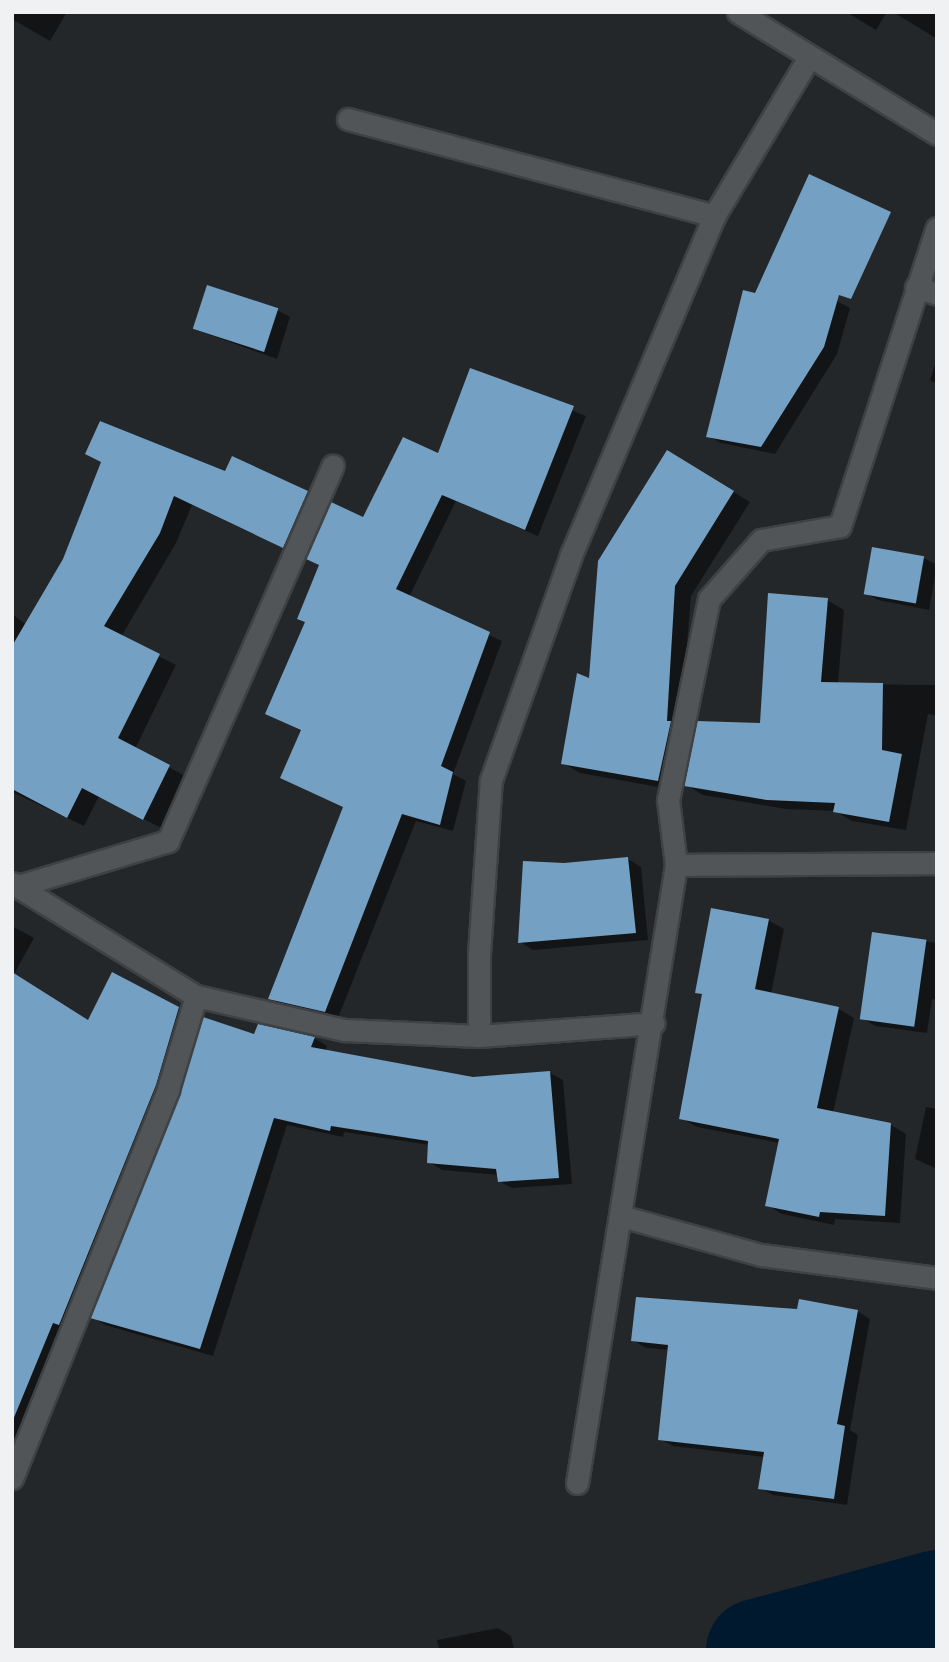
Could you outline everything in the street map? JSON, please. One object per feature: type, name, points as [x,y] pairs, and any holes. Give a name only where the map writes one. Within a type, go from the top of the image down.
[{"type":"street","points":[[738,12],[937,134]]},
{"type":"street","points":[[479,1036],[479,954],[491,780],[571,555],[714,216],[809,57]]},
{"type":"street","points":[[348,119],[714,216]]},
{"type":"street","points":[[577,1483],[654,1023],[676,865],[668,800],[709,599],[761,540],[840,526],[937,228]]},
{"type":"street","points":[[916,287],[937,294]]},
{"type":"street","points":[[15,885],[168,841],[333,466]]},
{"type":"street","points":[[676,865],[937,863]]},
{"type":"street","points":[[15,885],[196,996],[345,1030],[479,1036],[654,1023]]},
{"type":"street","points":[[12,1478],[167,1089],[196,996]]},
{"type":"street","points":[[621,1216],[761,1255],[937,1278]]},
{"type":"building","points":[[809,174],[891,212],[851,299],[839,295],[824,347],[761,447],[706,437],[743,290],[755,293]]},
{"type":"building","points":[[207,285],[278,308],[264,352],[193,329]]},
{"type":"building","points":[[470,368],[574,406],[525,530],[442,495],[396,589],[490,632],[441,766],[453,772],[440,825],[402,814],[325,1012],[268,999],[343,807],[280,778],[301,730],[265,714],[305,622],[297,619],[319,565],[306,559],[331,502],[363,517],[403,437],[438,453]]},
{"type":"building","points":[[100,421],[225,471],[232,456],[308,491],[283,548],[174,496],[160,533],[104,626],[160,654],[118,738],[170,765],[143,820],[82,788],[67,818],[12,789],[12,646],[63,559],[101,462],[85,454]]},
{"type":"building","points":[[667,450],[734,491],[675,586],[667,721],[671,721],[658,781],[561,764],[577,673],[589,678],[598,561]]},
{"type":"building","points":[[872,547],[924,556],[916,603],[864,594]]},
{"type":"building","points":[[768,593],[828,598],[821,682],[883,683],[882,750],[902,754],[889,822],[833,812],[835,803],[767,800],[684,786],[697,721],[760,723]]},
{"type":"building","points":[[628,857],[636,933],[518,943],[523,861],[564,863]]},
{"type":"building","points":[[711,908],[769,919],[755,989],[839,1007],[817,1108],[891,1123],[885,1216],[820,1212],[819,1217],[765,1206],[779,1139],[679,1119],[702,994],[695,993]]},
{"type":"building","points":[[872,932],[926,940],[914,1027],[860,1019]]},
{"type":"building","points":[[12,972],[88,1020],[112,972],[179,1007],[156,1085],[59,1325],[53,1323],[13,1420]]},
{"type":"building","points":[[203,1017],[254,1034],[258,1024],[315,1037],[311,1047],[473,1077],[550,1071],[559,1178],[498,1182],[496,1169],[427,1163],[428,1141],[331,1126],[330,1131],[274,1118],[200,1349],[90,1318],[180,1094]]},
{"type":"building","points":[[636,1297],[797,1309],[799,1299],[858,1310],[837,1424],[845,1426],[834,1499],[758,1489],[764,1452],[658,1440],[668,1345],[631,1341]]},
{"type":"waterway","points":[[757,1650],[937,1601]]}]
